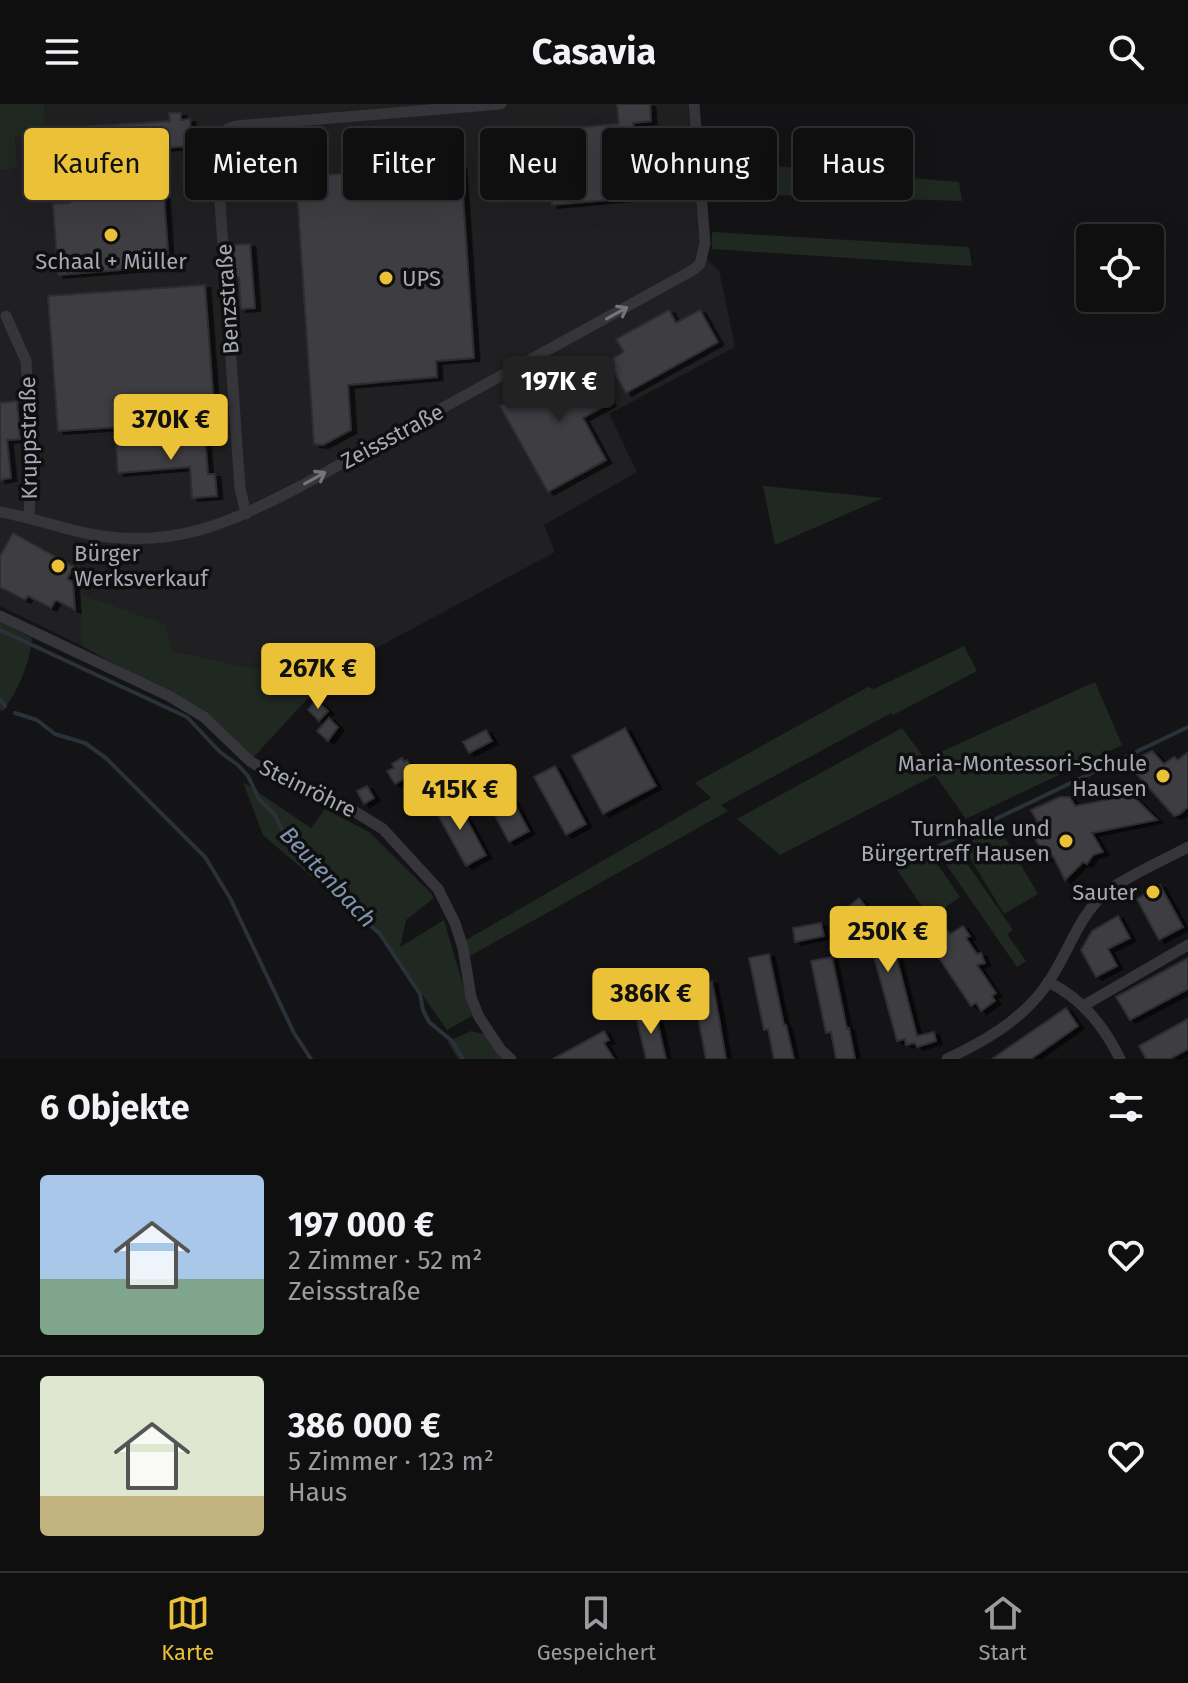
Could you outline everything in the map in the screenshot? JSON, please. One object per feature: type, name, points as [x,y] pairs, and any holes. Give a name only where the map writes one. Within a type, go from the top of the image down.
[{"type":"street","name":"Benzstraße","points":[[246,514],[240,488],[216,145],[222,132],[236,126],[501,104]]},
{"type":"street","name":"Zeissstraße","points":[[0,512],[29,516],[90,534],[148,538],[211,528],[246,514],[693,270],[700,264],[705,243],[694,104]]},
{"type":"street","name":"Kruppstraße","points":[[6,316],[26,361],[32,461],[29,516]]},
{"type":"street","name":"Steinröhre","points":[[0,616],[169,696],[204,717],[250,761],[341,803],[383,829],[438,889],[459,935],[471,997],[479,1017],[501,1050],[511,1059]]},
{"type":"street","points":[[947,1059],[1018,1017],[1048,982],[1080,922],[1107,892],[1188,847]]},
{"type":"street","points":[[1083,1006],[1188,945]]},
{"type":"street","points":[[1048,982],[1065,990],[1100,1024],[1120,1059]]},
{"type":"shaded area","points":[[0,104],[51,104],[44,105],[45,126],[22,127],[23,135],[15,136],[18,168],[0,170]]},
{"type":"shaded area","points":[[688,104],[690,128],[602,128],[602,200],[696,200],[698,231],[709,262],[719,270],[735,347],[609,414],[637,472],[544,525],[555,552],[328,674],[319,682],[172,651],[82,595],[82,646],[0,606],[0,170],[18,168],[15,135],[44,105]]},
{"type":"shaded area","points":[[777,166],[793,168],[793,196],[777,195]]},
{"type":"shaded area","points":[[913,178],[959,182],[962,201],[913,199]]},
{"type":"shaded area","points":[[712,232],[969,247],[972,266],[712,249]]},
{"type":"shaded area","points":[[763,486],[883,498],[775,545]]},
{"type":"shaded area","points":[[81,595],[165,624],[172,651],[319,682],[320,685],[250,761],[206,715],[82,646]]},
{"type":"shaded area","points":[[0,622],[32,638],[22,676],[3,711],[0,710]]},
{"type":"shaded area","points":[[964,646],[977,671],[893,715],[891,713],[721,805],[728,811],[470,956],[466,940],[711,798],[695,783],[868,687],[874,689]]},
{"type":"shaded area","points":[[1095,682],[1122,745],[966,819],[935,775],[780,855],[737,819],[902,728],[925,759]]},
{"type":"shaded area","points":[[243,782],[311,828],[325,809],[369,832],[429,891],[434,898],[406,920],[400,947],[444,920],[472,1016],[447,1030],[382,937],[263,835]]},
{"type":"shaded area","points":[[998,826],[1038,894],[1004,914],[963,846]]},
{"type":"shaded area","points":[[927,849],[960,897],[930,918],[897,870]]},
{"type":"shaded area","points":[[959,852],[1013,930],[1007,934],[1026,961],[1017,967],[943,860]]},
{"type":"shaded area","points":[[471,1031],[484,1034],[505,1059],[458,1059],[448,1042]]},
{"type":"building","points":[[617,104],[650,104],[651,121],[633,123],[633,128],[602,128],[602,200],[606,200],[552,205],[552,200],[586,200],[586,128],[570,128],[619,124]]},
{"type":"building","points":[[169,113],[181,113],[181,120],[190,119],[190,128],[185,128],[185,146],[169,147],[169,128],[69,128],[170,121]]},
{"type":"building","name":"UPS","points":[[343,174],[343,200],[463,200],[474,358],[436,361],[437,377],[348,385],[351,430],[323,445],[314,444],[298,200],[327,200],[327,175]]},
{"type":"building","name":"Schaal + Müller","points":[[70,200],[164,200],[169,266],[58,275],[53,204],[70,203]]},
{"type":"building","points":[[250,244],[255,308],[241,309],[239,277],[234,278],[232,245]]},
{"type":"building","points":[[205,285],[215,421],[58,431],[48,296]]},
{"type":"building","points":[[669,310],[676,323],[700,310],[718,342],[626,393],[608,361],[624,352],[616,339]]},
{"type":"building","points":[[585,358],[610,403],[583,418],[606,460],[548,492],[500,406]]},
{"type":"building","points":[[17,401],[20,439],[7,440],[11,478],[0,480],[0,403]]},
{"type":"building","points":[[205,438],[208,474],[215,474],[217,496],[192,498],[190,467],[118,473],[116,446]]},
{"type":"building","points":[[13,533],[74,567],[67,579],[73,582],[75,610],[56,600],[51,608],[28,596],[25,600],[0,587],[0,556]]},
{"type":"building","points":[[316,700],[328,711],[319,721],[308,710]]},
{"type":"building","points":[[329,718],[338,727],[328,741],[317,731]]},
{"type":"building","points":[[625,728],[656,786],[603,814],[572,756]]},
{"type":"building","points":[[486,730],[492,741],[469,753],[463,742]]},
{"type":"building","name":"Maria-Montessori-Schule Hausen","points":[[1152,751],[1164,764],[1174,757],[1178,760],[1188,752],[1188,807],[1180,814],[1174,816],[1127,763]]},
{"type":"building","points":[[402,758],[404,762],[407,760],[414,773],[395,784],[387,771]]},
{"type":"building","points":[[555,766],[586,824],[566,835],[534,777]]},
{"type":"building","points":[[498,773],[529,831],[509,842],[478,784]]},
{"type":"building","points":[[367,786],[374,798],[364,804],[357,791]]},
{"type":"building","name":"Turnhalle und Bürgertreff Hausen","points":[[1132,795],[1157,820],[1092,833],[1103,852],[1093,855],[1087,864],[1083,862],[1065,880],[1053,856],[1046,858],[1030,830],[1037,821],[1031,810],[1060,797],[1070,797],[1075,806]]},
{"type":"building","points":[[455,798],[486,855],[466,866],[434,808]]},
{"type":"building","points":[[1160,885],[1183,927],[1159,940],[1137,899]]},
{"type":"building","points":[[859,898],[892,940],[917,1036],[934,1032],[936,1041],[917,1047],[915,1043],[906,1045],[905,1039],[897,1041],[873,953],[844,911]]},
{"type":"building","points":[[1118,916],[1130,938],[1108,949],[1117,966],[1096,977],[1081,950],[1092,931]]},
{"type":"building","points":[[821,923],[824,936],[795,942],[793,928]]},
{"type":"building","points":[[963,926],[970,936],[966,938],[977,954],[981,953],[985,963],[977,965],[996,993],[992,996],[995,1001],[981,1011],[976,1003],[971,1006],[929,943],[947,930],[950,934]]},
{"type":"building","points":[[769,954],[794,1059],[774,1059],[768,1029],[764,1030],[749,958]]},
{"type":"building","points":[[832,957],[855,1059],[836,1059],[831,1032],[826,1033],[811,961]]},
{"type":"building","points":[[1188,958],[1188,989],[1130,1020],[1116,997]]},
{"type":"building","points":[[712,981],[726,1059],[706,1059],[692,984]]},
{"type":"building","points":[[1066,1008],[1078,1026],[1031,1059],[992,1059]]},
{"type":"building","points":[[655,1011],[666,1059],[646,1059],[636,1015]]},
{"type":"building","points":[[1188,1019],[1188,1049],[1170,1059],[1146,1059],[1139,1046]]},
{"type":"building","points":[[604,1031],[609,1040],[604,1043],[614,1059],[553,1059]]},
{"type":"waterway","name":"Beutenbach","points":[[0,630],[187,717],[248,776],[259,799],[274,814],[284,833],[334,878],[362,918],[380,934],[420,994],[429,1022],[452,1041],[463,1059]]},
{"type":"waterway","points":[[0,700],[5,706]]},
{"type":"waterway","points":[[15,713],[37,720],[55,734],[85,743],[106,758],[205,857],[230,898],[294,1033],[311,1059]]},
{"type":"waterway","points":[[939,846],[1188,727]]},
{"type":"place","name":"Schaal + Müller","points":[[111,235]]},
{"type":"place","name":"UPS","points":[[386,278]]},
{"type":"place","name":"Bürger Werksverkauf","points":[[58,566]]},
{"type":"place","name":"Maria-Montessori-Schule Hausen","points":[[1163,776]]},
{"type":"place","name":"Turnhalle und Bürgertreff Hausen","points":[[1066,841]]},
{"type":"place","name":"Sauter","points":[[1153,892]]}]
